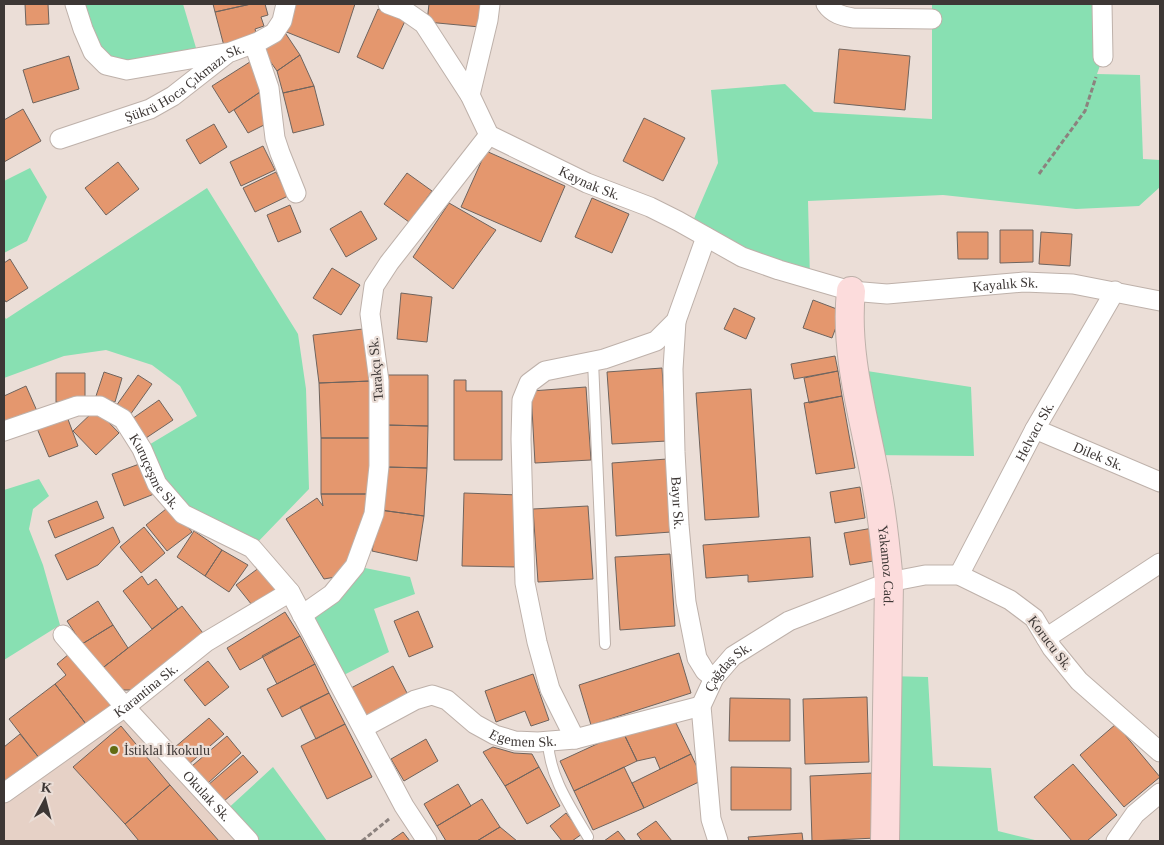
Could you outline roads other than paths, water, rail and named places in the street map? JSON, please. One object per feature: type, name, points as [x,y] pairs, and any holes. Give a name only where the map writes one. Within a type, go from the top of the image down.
[{"type":"street","points":[[75,4],[93,52],[106,65],[128,70],[228,52]]},
{"type":"street","name":"Şükrü Hoca Çıkmazı Sk.","points":[[60,139],[150,108],[172,96],[228,52],[254,44],[274,33],[282,21],[286,4]]},
{"type":"street","points":[[388,4],[404,10],[424,24],[470,95],[488,136]]},
{"type":"street","points":[[470,95],[490,4]]},
{"type":"street","points":[[826,4],[830,10],[842,16],[853,18],[932,19]]},
{"type":"street","points":[[1102,4],[1102,57]]},
{"type":"street","points":[[254,44],[268,88],[275,138],[296,193]]},
{"type":"street","name":"Kaynak Sk.","points":[[488,136],[587,183],[664,214],[742,257],[851,291]]},
{"type":"street","name":"Tarakçı Sk.","points":[[302,614],[332,594],[355,566],[374,514],[378,491],[379,381],[370,314],[374,286],[389,263],[488,136]]},
{"type":"street","points":[[575,739],[550,689],[537,642],[525,583],[521,439],[522,400],[529,383],[545,371],[604,359],[656,341],[676,320],[706,237]]},
{"type":"street","name":"Kayalık Sk.","points":[[851,291],[887,294],[1024,282],[1073,284],[1115,291],[1160,302]]},
{"type":"street","name":"Yakamoz Cad.","points":[[851,291],[848,317],[851,346],[860,406],[877,488],[886,545],[889,582],[885,841]]},
{"type":"street","name":"Helvacı Sk.","points":[[959,575],[1035,429],[1115,291]]},
{"type":"street","name":"Bayır Sk.","points":[[676,320],[673,369],[675,452],[686,602],[697,658],[705,671],[714,678]]},
{"type":"street","name":"Kuruçeşme Sk.","points":[[4,431],[76,406],[100,406],[123,420],[142,449],[157,484],[183,514],[252,548],[290,592],[404,806],[427,841]]},
{"type":"street","name":"Dilek Sk.","points":[[1035,429],[1160,482]]},
{"type":"street","points":[[1046,638],[1160,562]]},
{"type":"street","name":"Korucu Sk.","points":[[889,582],[925,575],[959,575],[1010,600],[1034,618],[1046,638],[1079,681],[1160,752]]},
{"type":"street","name":"Çağdaş Sk.","points":[[718,841],[711,819],[701,706],[714,678],[733,656],[789,621],[889,582]]},
{"type":"street","name":"Karantina Sk.","points":[[4,793],[125,707],[206,642],[290,592]]},
{"type":"street","name":"Okulak Sk.","points":[[64,635],[125,707],[249,841]]},
{"type":"street","name":"Egemen Sk.","points":[[363,728],[415,700],[432,695],[448,700],[474,724],[494,735],[515,741],[548,742],[575,739],[701,706]]},
{"type":"street","points":[[1116,841],[1135,814],[1160,793]]},
{"type":"lane","points":[[593,361],[605,644]]},
{"type":"lane","points":[[548,742],[549,758],[555,776],[566,800],[588,837]]},
{"type":"place","name":"İstiklal İkokulu","points":[[114,750]]}]
